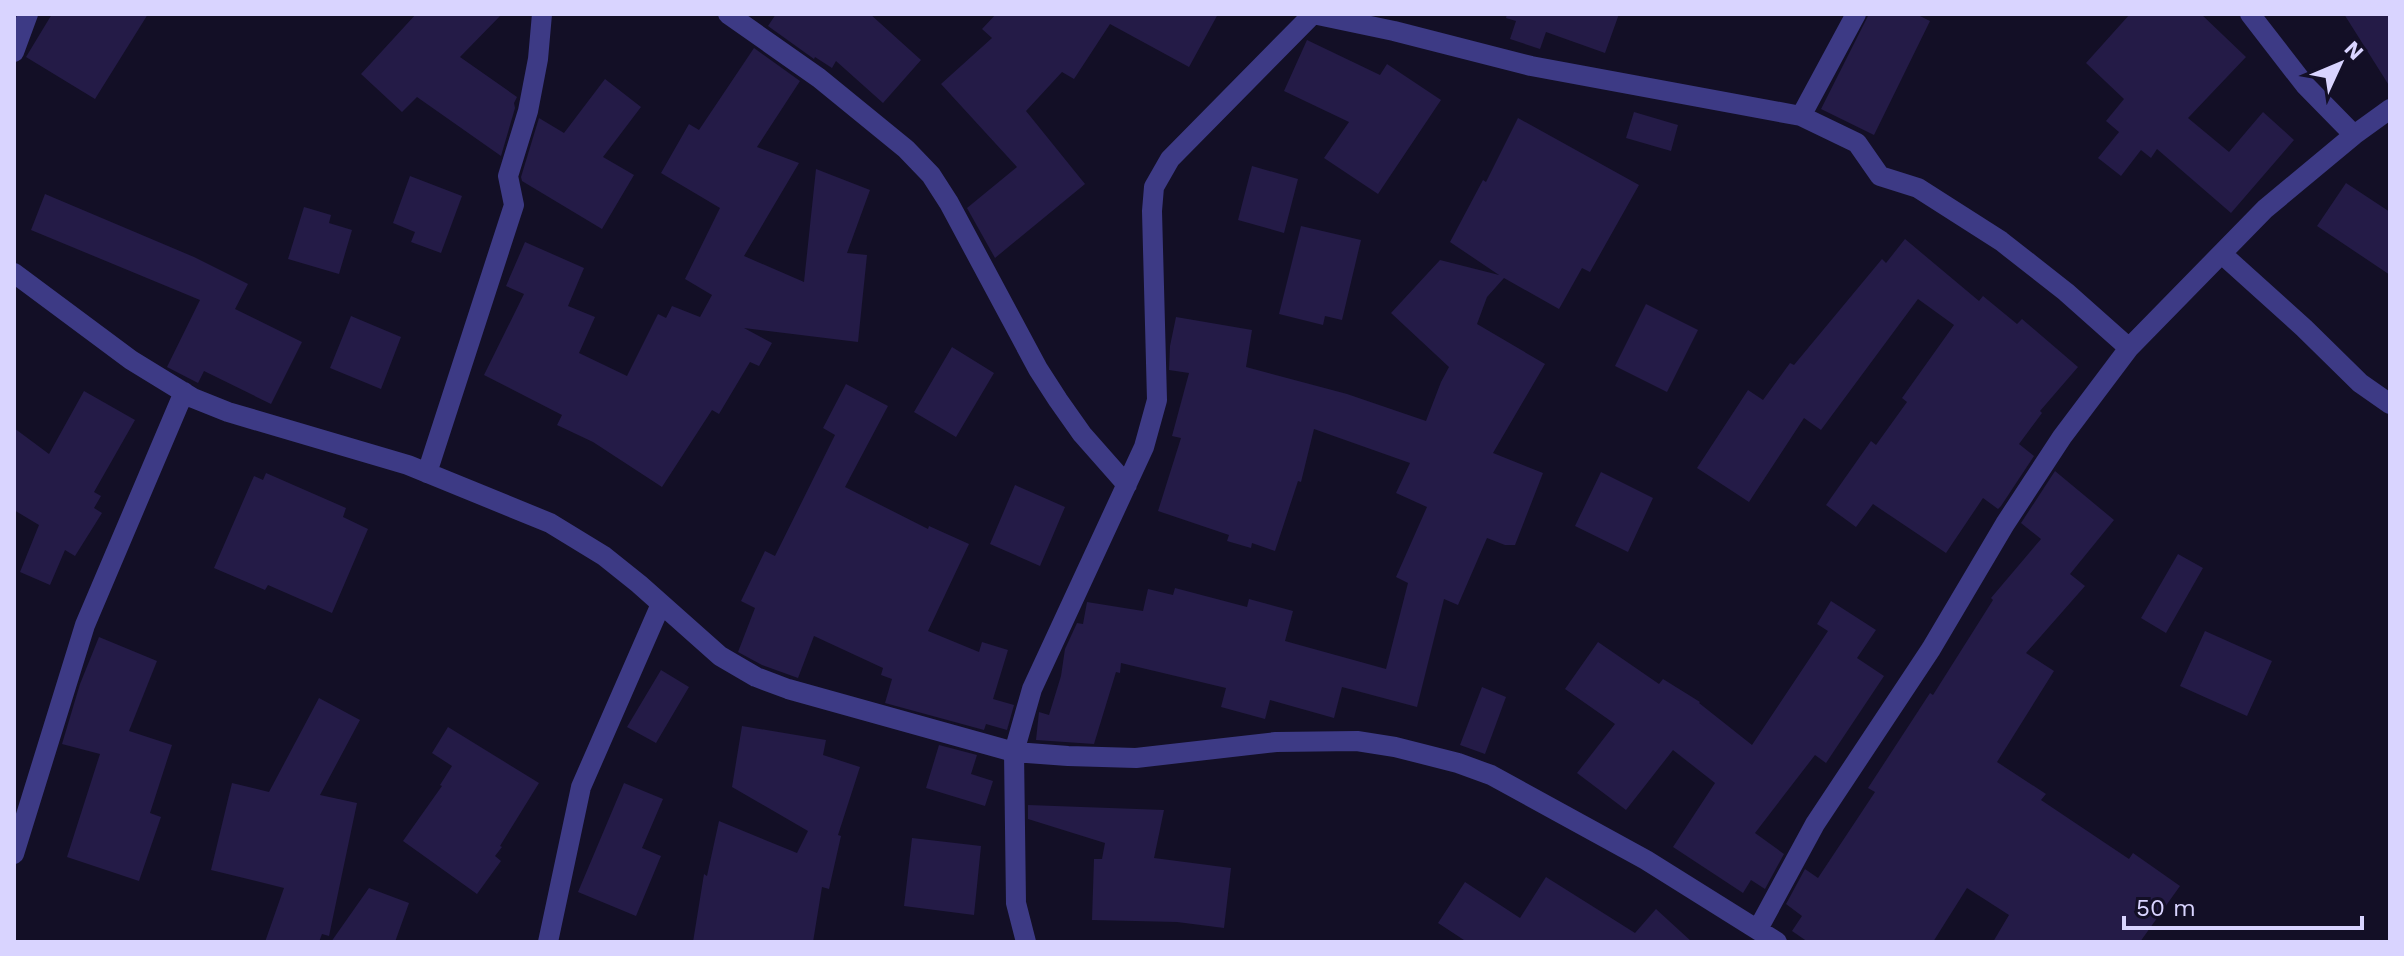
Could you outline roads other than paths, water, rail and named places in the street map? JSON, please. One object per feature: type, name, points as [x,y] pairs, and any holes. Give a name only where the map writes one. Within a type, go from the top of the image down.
[{"type":"street","points":[[14,52],[28,14]]},
{"type":"street","points":[[427,473],[514,205],[508,176],[528,111],[538,59],[542,14]]},
{"type":"street","points":[[728,14],[819,78],[906,149],[931,175],[1038,369],[1082,434],[1127,485]]},
{"type":"street","points":[[1026,942],[1016,903],[1014,752],[1032,689],[1144,447],[1157,400],[1154,187],[1170,159],[1313,14],[1531,66],[1801,116],[1857,143],[1880,176],[1918,188],[2001,241],[2066,292],[2129,348]]},
{"type":"street","points":[[1801,116],[1856,14]]},
{"type":"street","points":[[2250,14],[2305,85],[2354,135]]},
{"type":"street","points":[[1758,929],[1815,824],[1931,649],[2005,524],[2062,437],[2129,348],[2265,209],[2390,109]]},
{"type":"street","points":[[2222,254],[2360,383],[2390,404]]},
{"type":"street","points":[[14,273],[131,360],[184,392],[228,412],[427,473],[550,523],[604,556],[720,656],[756,677],[788,689],[1014,752],[1136,758],[1276,742],[1357,741],[1458,763],[1491,775],[1646,860],[1777,942]]},
{"type":"street","points":[[14,854],[85,625],[184,392]]},
{"type":"street","points":[[548,942],[581,787],[661,604]]}]
